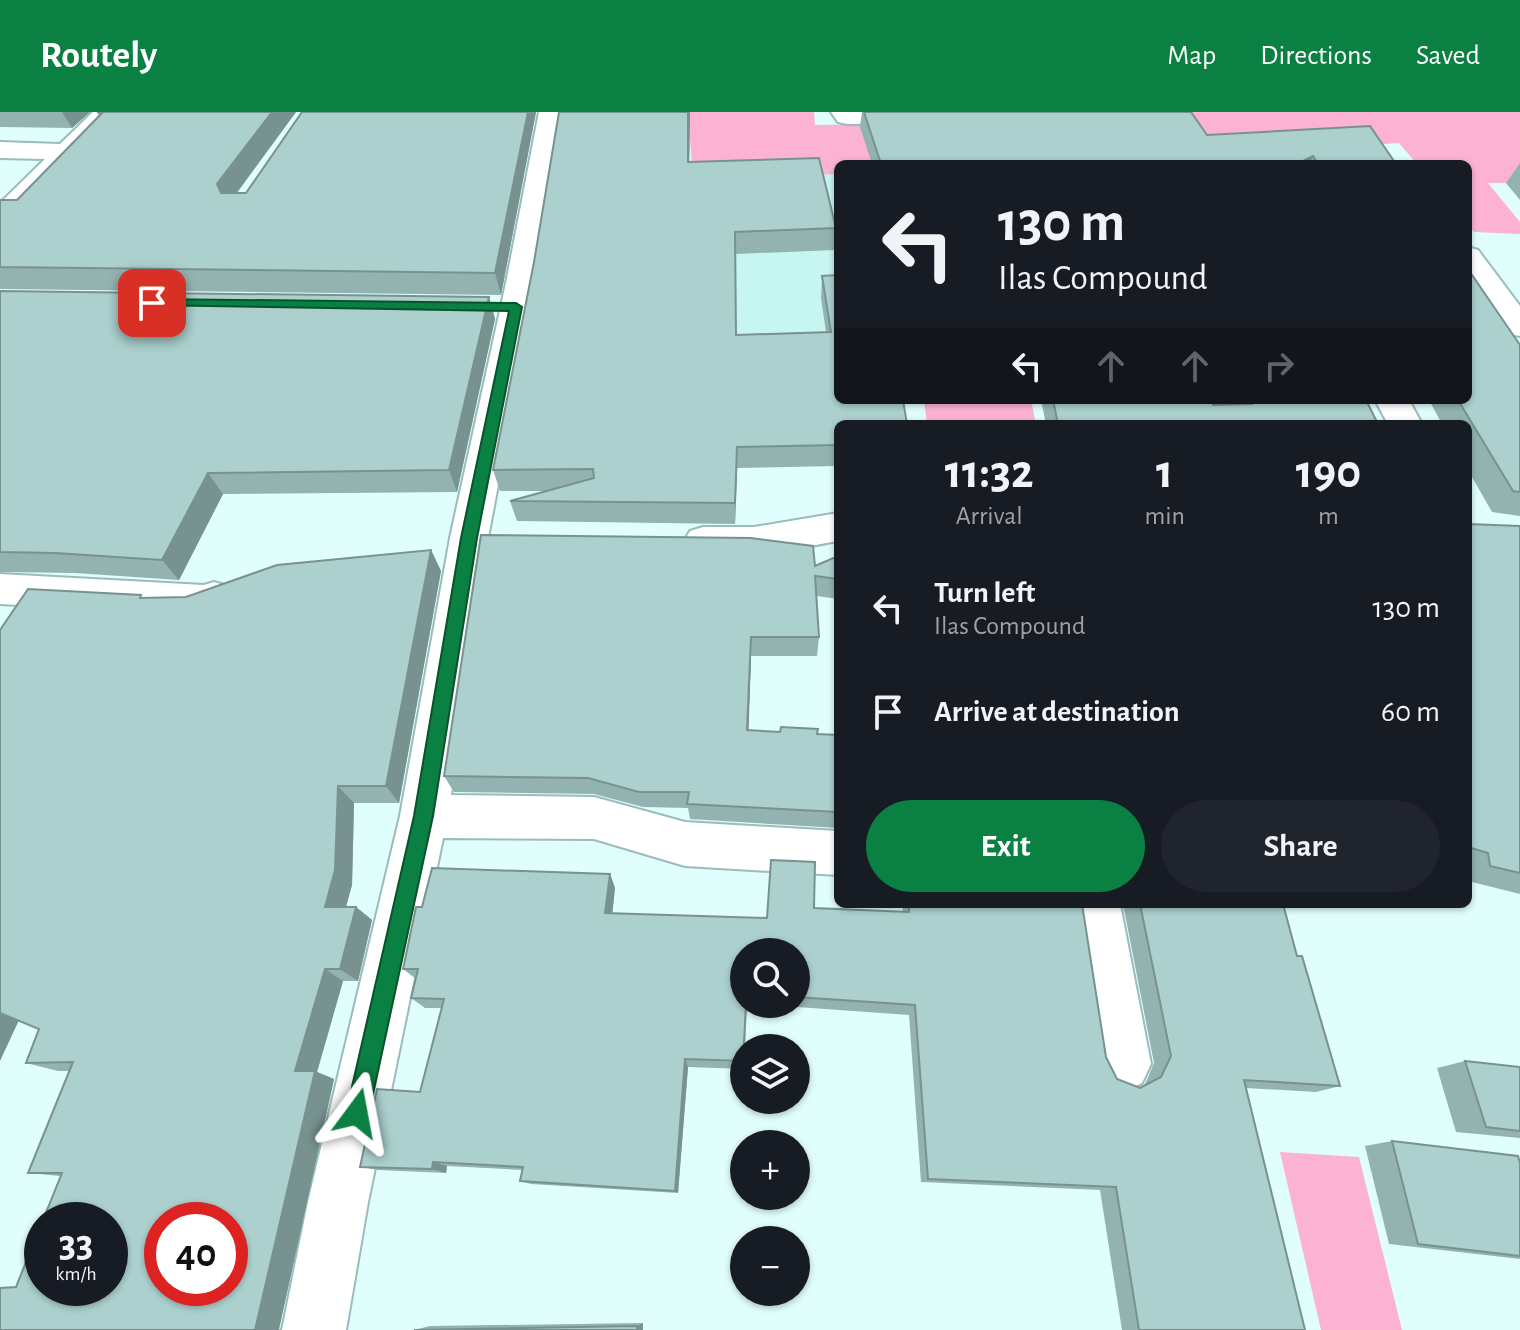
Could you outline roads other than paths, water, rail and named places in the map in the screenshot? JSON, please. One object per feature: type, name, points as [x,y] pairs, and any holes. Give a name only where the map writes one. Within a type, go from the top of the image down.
[{"type":"street","points":[[7,211],[107,112]]},
{"type":"street","points":[[314,1330],[338,1202],[424,816],[468,546],[500,307],[551,112]]},
{"type":"street","points":[[843,112],[847,117],[947,116]]},
{"type":"street","points":[[0,150],[65,152]]},
{"type":"street","points":[[1472,261],[1520,327]]},
{"type":"street","points":[[670,541],[754,541],[834,528]]},
{"type":"street","points":[[0,589],[204,600],[246,585]]},
{"type":"street","points":[[424,816],[594,818],[685,844],[834,853]]},
{"type":"street","points":[[1096,908],[1123,1064]]}]
